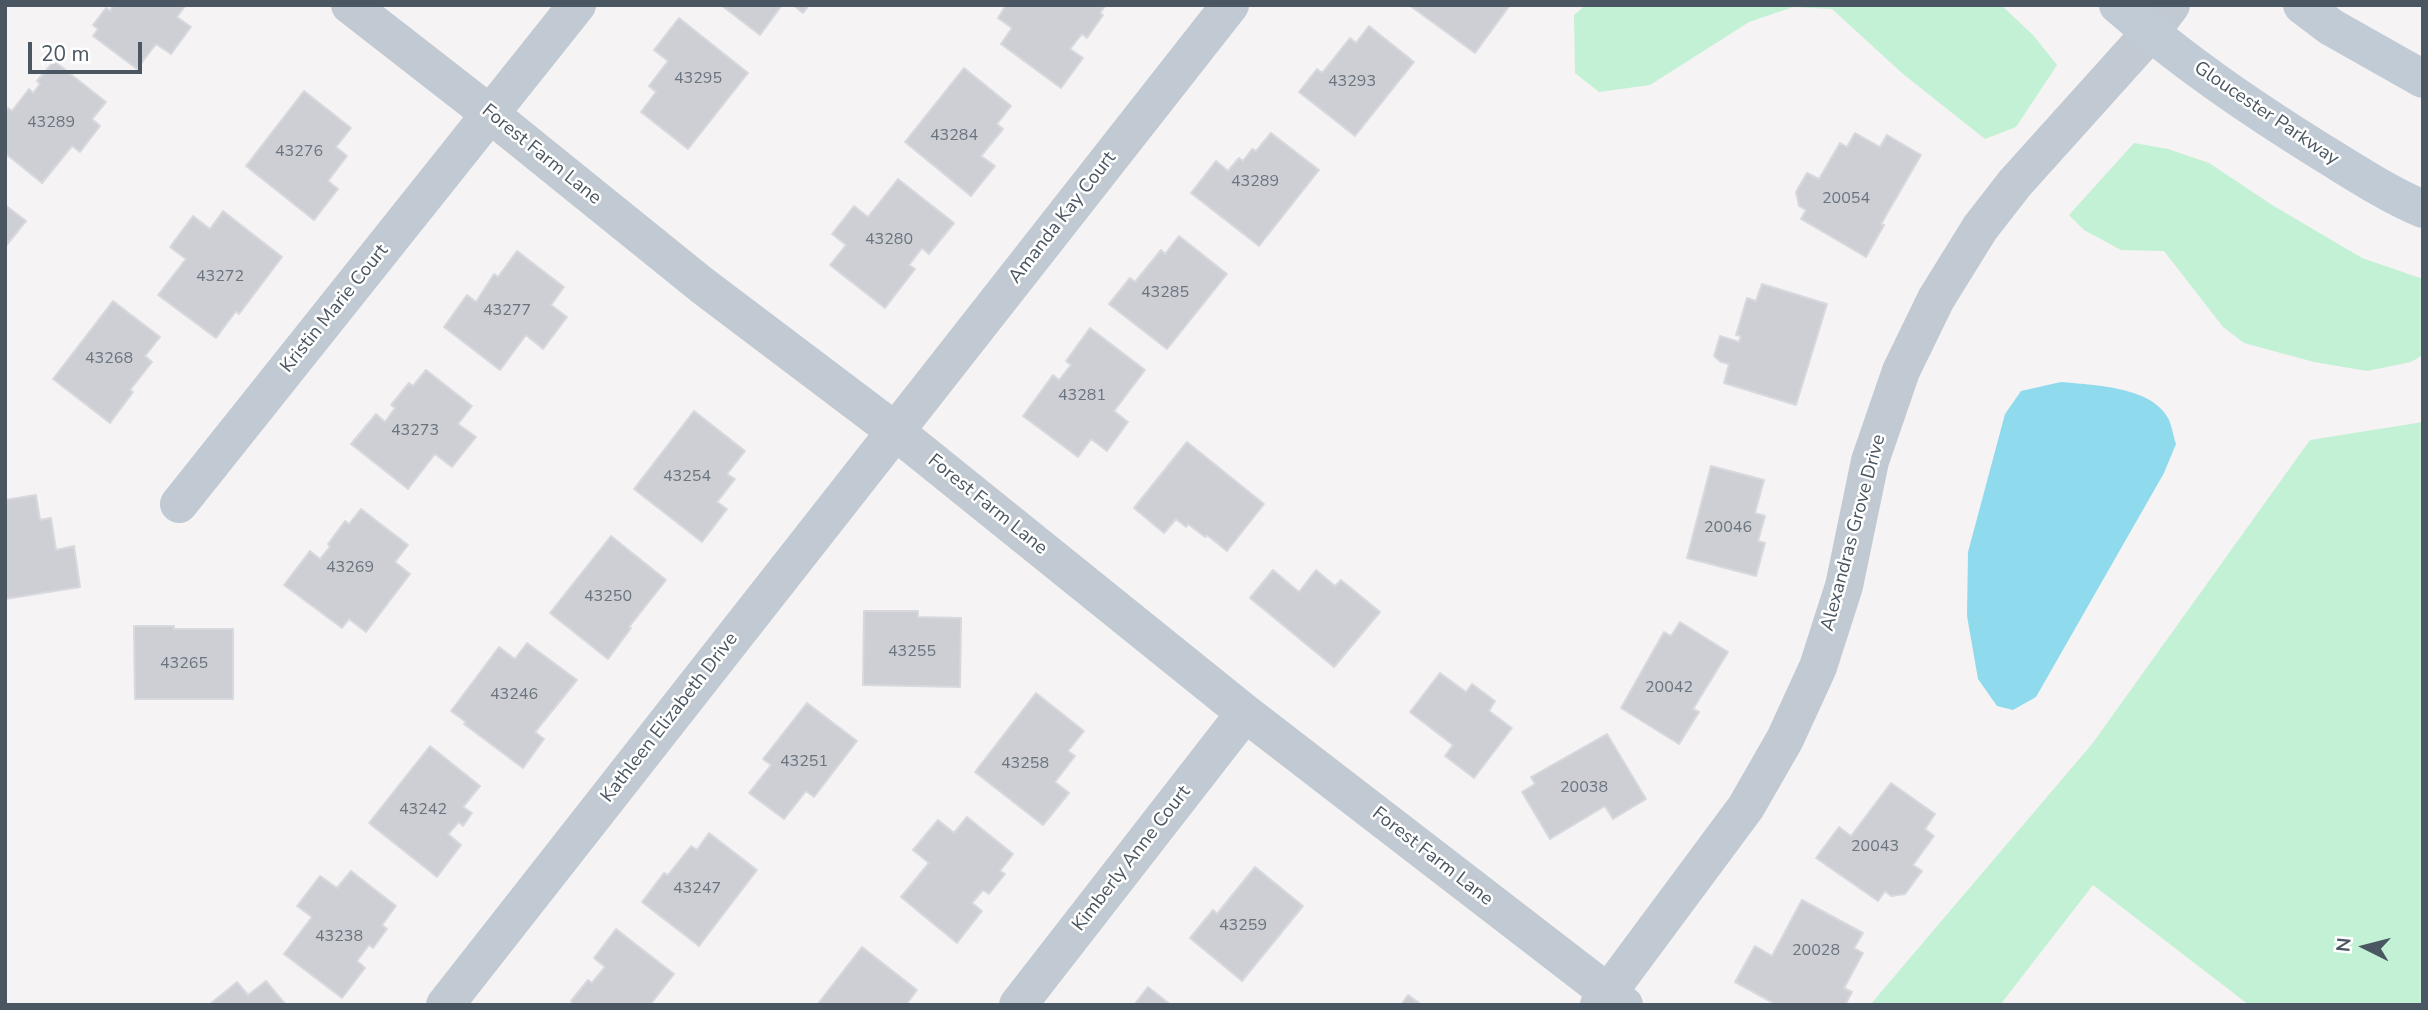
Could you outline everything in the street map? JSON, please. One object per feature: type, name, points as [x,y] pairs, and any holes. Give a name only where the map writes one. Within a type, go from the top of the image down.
[{"type":"main road","name":"Gloucester Parkway","points":[[2119,5],[2161,19],[2244,104],[2364,178],[2423,209]]},
{"type":"main road","points":[[2302,5],[2331,27],[2423,79]]},
{"type":"street","name":"Forest Farm Lane","points":[[350,5],[703,286],[895,431],[1245,713],[1610,1001]]},
{"type":"street","name":"Kristin Marie Court","points":[[179,504],[577,5]]},
{"type":"street","name":"Amanda Kay Court","points":[[895,431],[1230,5]]},
{"type":"street","name":"Alexandras Grove Drive","points":[[1610,1001],[1746,807],[1785,739],[1818,667],[1844,586],[1870,461],[1901,371],[1936,299],[1980,228],[2015,183],[2161,19]]},
{"type":"street","name":"Kathleen Elizabeth Drive","points":[[445,1005],[895,431]]},
{"type":"street","name":"Kimberly Anne Court","points":[[1018,1005],[1245,713]]},
{"type":"green space","points":[[1586,5],[2001,5],[2033,35],[2057,65],[2016,127],[1985,139],[1903,74],[1832,9],[1793,7],[1749,22],[1650,85],[1599,92],[1575,73],[1574,15]]},
{"type":"green space","points":[[2134,143],[2168,149],[2209,163],[2272,205],[2362,258],[2423,279],[2423,355],[2411,362],[2367,371],[2314,362],[2244,343],[2223,327],[2164,251],[2121,250],[2084,230],[2069,215]]},
{"type":"green space","points":[[2423,422],[2423,1005],[2249,1005],[2093,885],[2000,1005],[1870,1005],[2092,744],[2310,440]]},
{"type":"water","points":[[2061,382],[2104,386],[2148,399],[2160,407],[2168,418],[2176,444],[2164,473],[2036,697],[2013,710],[1997,706],[1978,679],[1967,616],[1968,552],[2005,414],[2021,391]]},
{"type":"building","points":[[114,5],[186,5],[177,17],[191,27],[171,54],[156,44],[137,69],[93,36],[98,29],[93,25],[106,8],[110,11]]},
{"type":"building","points":[[721,5],[782,5],[760,35]]},
{"type":"building","points":[[793,5],[809,5],[803,13]]},
{"type":"building","points":[[1006,5],[1106,5],[1100,13],[1103,15],[1087,38],[1082,34],[1070,49],[1083,58],[1061,88],[1001,44],[1012,28],[998,18]]},
{"type":"building","points":[[1409,5],[1510,5],[1475,53]]},
{"type":"building","points":[[679,18],[748,73],[688,149],[641,112],[656,92],[649,86],[668,61],[654,50]]},
{"type":"building","points":[[1369,26],[1414,62],[1355,136],[1299,92],[1317,69],[1322,73],[1350,38],[1356,43]]},
{"type":"building","points":[[54,61],[106,102],[92,119],[100,126],[80,152],[72,146],[42,183],[5,153],[5,111],[8,108],[12,111],[29,89],[33,93],[40,84],[37,81]]},
{"type":"building","points":[[964,68],[1011,106],[997,124],[1003,129],[981,156],[995,166],[971,196],[905,142]]},
{"type":"building","points":[[304,91],[351,128],[336,147],[347,156],[328,181],[338,189],[314,220],[246,166]]},
{"type":"building","points":[[1271,133],[1319,170],[1259,246],[1191,193],[1216,161],[1228,171],[1239,158],[1243,161],[1252,149],[1256,151]]},
{"type":"building","points":[[1855,133],[1880,147],[1887,135],[1921,155],[1881,224],[1884,225],[1866,257],[1801,219],[1806,210],[1799,206],[1796,192],[1807,173],[1819,179],[1840,143],[1847,147]]},
{"type":"building","points":[[898,179],[954,223],[929,254],[922,248],[909,265],[915,269],[885,308],[830,265],[846,245],[832,234],[854,206],[868,217]]},
{"type":"building","points":[[5,205],[26,221],[5,247]]},
{"type":"building","points":[[223,211],[282,257],[239,314],[236,311],[216,338],[158,295],[186,259],[170,247],[193,216],[210,229]]},
{"type":"building","points":[[1179,236],[1227,274],[1167,349],[1109,304],[1130,278],[1135,282],[1161,250],[1165,254]]},
{"type":"building","points":[[517,251],[564,287],[551,305],[567,317],[543,349],[526,335],[500,370],[444,327],[467,295],[476,302],[494,274],[498,277]]},
{"type":"building","points":[[1762,284],[1827,304],[1796,405],[1724,383],[1729,364],[1714,356],[1720,336],[1739,342],[1741,336],[1736,335],[1747,298],[1756,301]]},
{"type":"building","points":[[113,301],[160,337],[145,356],[152,362],[130,390],[133,392],[110,423],[53,379]]},
{"type":"building","points":[[1090,328],[1145,370],[1114,411],[1128,422],[1107,451],[1091,439],[1078,457],[1023,416],[1053,375],[1059,380],[1071,365],[1066,361]]},
{"type":"building","points":[[426,370],[472,406],[458,424],[476,437],[452,467],[435,454],[408,489],[351,444],[376,414],[385,422],[395,408],[391,405],[409,383],[413,386]]},
{"type":"building","points":[[694,411],[745,451],[727,474],[735,479],[717,502],[727,509],[702,542],[634,489]]},
{"type":"building","points":[[1187,442],[1264,504],[1227,551],[1207,535],[1205,537],[1176,519],[1164,533],[1134,508]]},
{"type":"building","points":[[1711,466],[1764,480],[1755,513],[1765,516],[1758,541],[1765,543],[1756,576],[1687,558]]},
{"type":"building","points":[[36,495],[40,520],[51,518],[56,550],[74,546],[80,587],[5,599],[5,500]]},
{"type":"building","points":[[361,509],[408,545],[395,562],[410,574],[366,632],[349,619],[342,628],[284,585],[310,551],[320,559],[345,521],[349,524]]},
{"type":"building","points":[[611,536],[666,580],[608,659],[550,613]]},
{"type":"building","points":[[1273,570],[1299,592],[1316,570],[1335,586],[1341,580],[1380,612],[1334,667],[1250,598]]},
{"type":"building","points":[[864,611],[918,611],[918,617],[961,618],[960,687],[863,685]]},
{"type":"building","points":[[1680,622],[1728,652],[1693,709],[1699,712],[1679,744],[1621,708],[1664,632],[1671,636]]},
{"type":"building","points":[[134,626],[233,629],[233,699],[135,699]]},
{"type":"building","points":[[527,643],[577,680],[535,732],[544,739],[523,768],[464,724],[466,722],[451,711],[499,647],[515,659]]},
{"type":"building","points":[[1440,673],[1466,692],[1472,684],[1495,701],[1489,711],[1512,728],[1474,778],[1445,756],[1453,745],[1410,712]]},
{"type":"building","points":[[1036,693],[1084,731],[1068,751],[1075,756],[1055,782],[1069,793],[1043,825],[975,772]]},
{"type":"building","points":[[807,703],[857,741],[814,797],[806,791],[784,819],[749,793],[771,765],[763,759]]},
{"type":"building","points":[[1607,734],[1646,799],[1613,819],[1605,806],[1550,839],[1522,792],[1535,784],[1531,777]]},
{"type":"building","points":[[430,746],[480,786],[463,807],[472,813],[463,826],[459,822],[448,834],[461,845],[437,877],[369,823]]},
{"type":"building","points":[[1891,783],[1935,814],[1925,829],[1934,836],[1913,865],[1922,871],[1905,894],[1891,896],[1885,891],[1878,901],[1816,858],[1839,827],[1851,836]]},
{"type":"building","points":[[967,817],[1013,854],[1000,871],[1005,874],[989,894],[983,890],[972,903],[982,911],[957,943],[901,897],[929,863],[913,850],[938,820],[954,833]]},
{"type":"building","points":[[709,833],[757,870],[699,946],[642,902],[664,873],[668,875],[691,846],[697,850]]},
{"type":"building","points":[[1255,867],[1303,906],[1242,981],[1190,938],[1213,910],[1217,914]]},
{"type":"building","points":[[351,871],[396,906],[382,925],[387,929],[373,948],[369,945],[357,961],[365,968],[342,998],[284,954],[312,917],[297,906],[320,876],[337,888]]},
{"type":"building","points":[[1802,900],[1863,933],[1854,948],[1863,953],[1844,988],[1852,992],[1845,1005],[1777,1005],[1735,982],[1755,946],[1772,956]]},
{"type":"building","points":[[616,929],[674,974],[650,1005],[573,1005],[571,1001],[588,980],[592,983],[605,967],[594,958]]},
{"type":"building","points":[[862,947],[917,990],[906,1005],[817,1005]]},
{"type":"building","points":[[266,981],[286,1005],[210,1004],[237,982],[248,995]]},
{"type":"building","points":[[1148,987],[1171,1005],[1134,1005]]},
{"type":"building","points":[[1408,995],[1422,1005],[1401,1005]]}]
